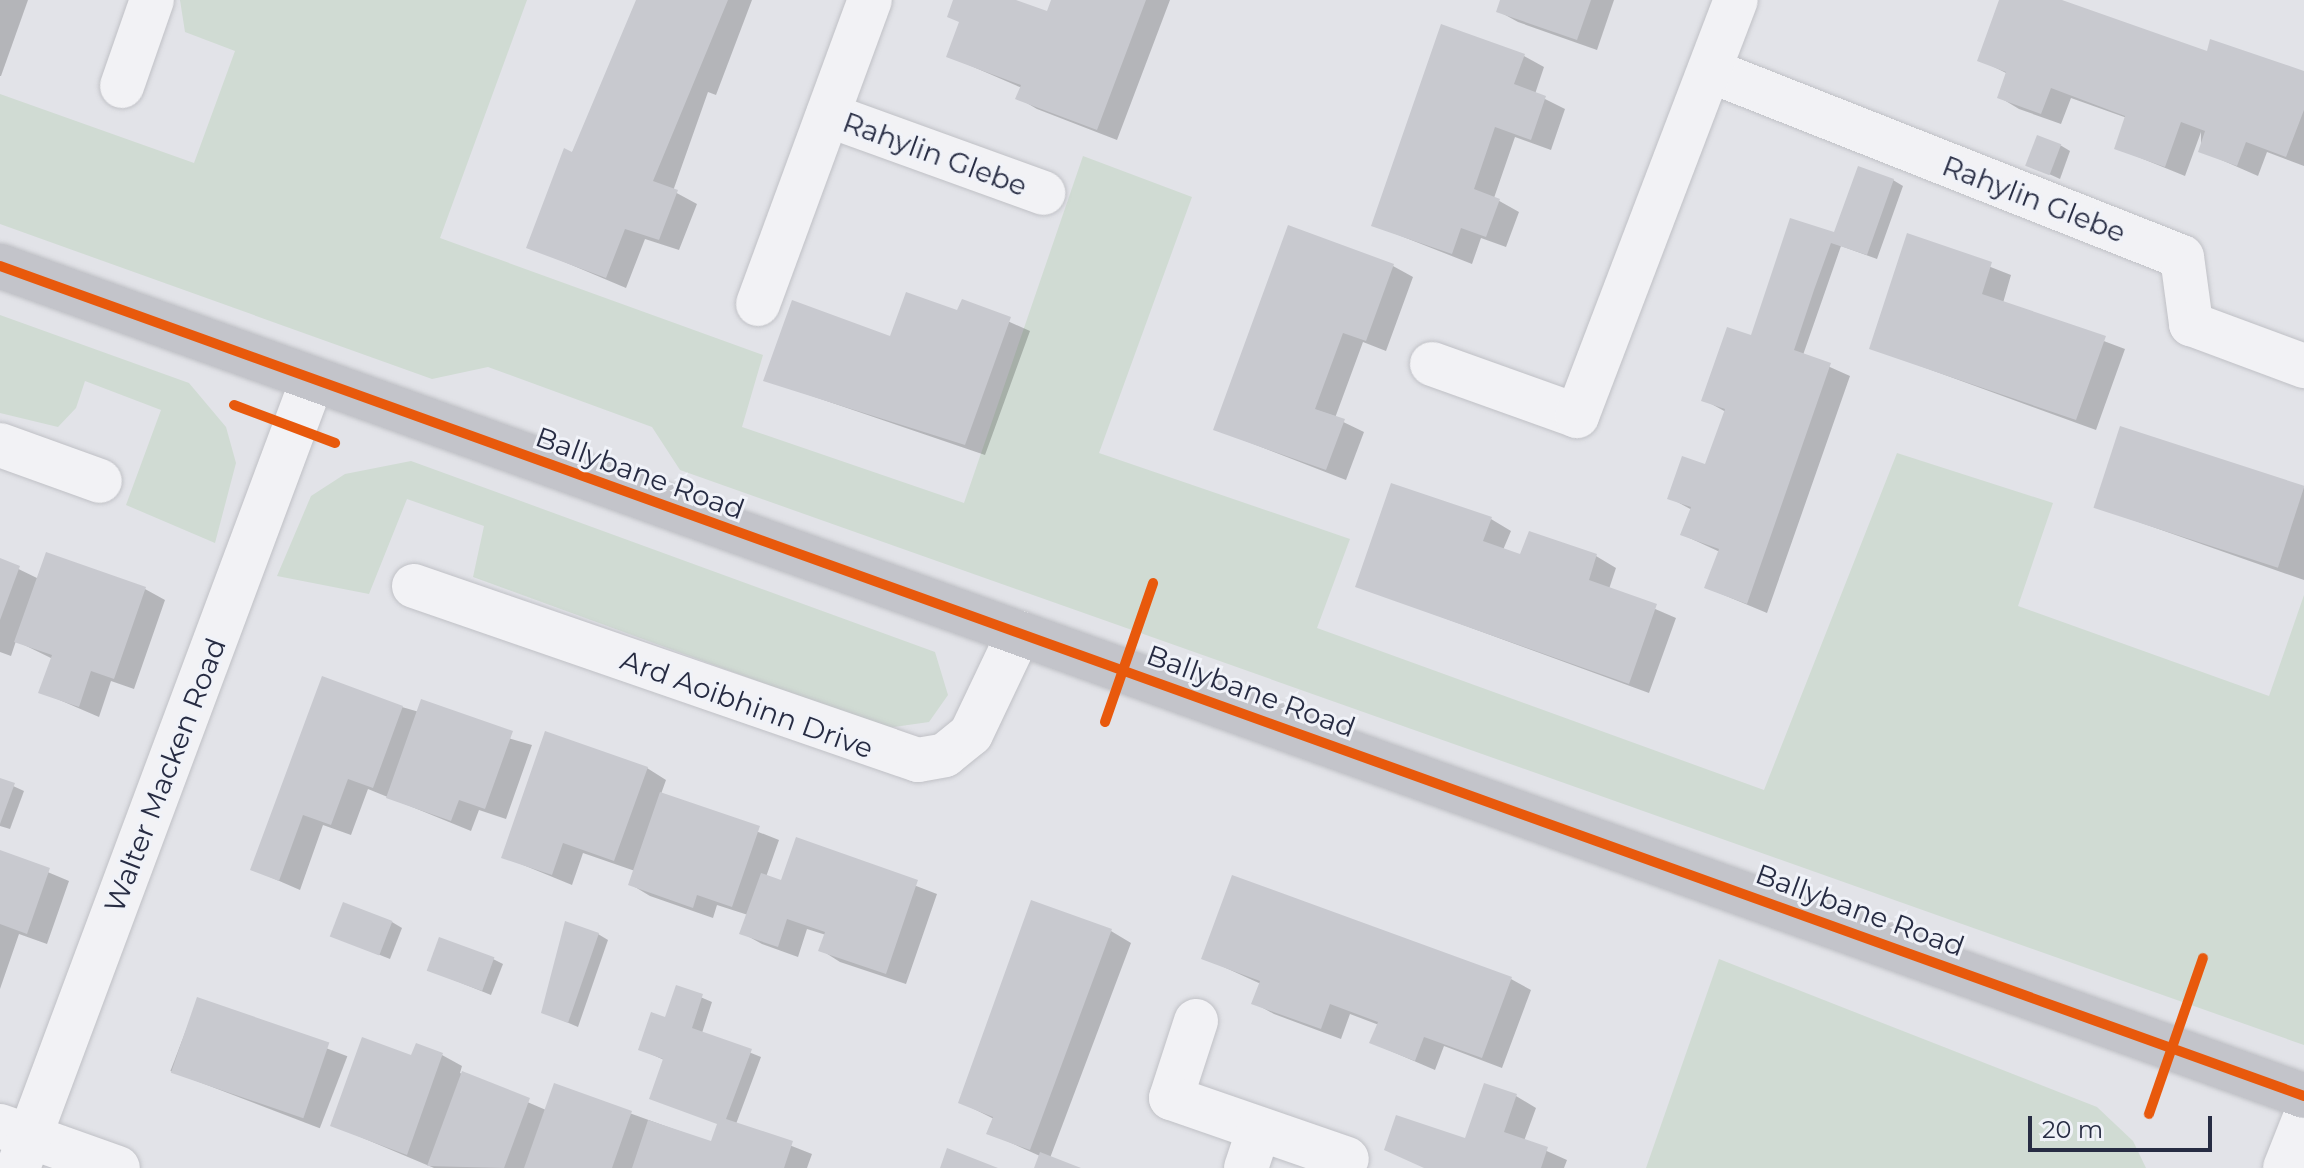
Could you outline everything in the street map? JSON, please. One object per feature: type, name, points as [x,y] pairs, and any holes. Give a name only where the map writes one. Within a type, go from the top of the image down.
[{"type":"main road","name":"Ballybane Road","points":[[0,266],[312,381],[2304,1096]]},
{"type":"street","points":[[122,86],[152,0]]},
{"type":"street","name":"Rahylin Glebe","points":[[758,304],[870,0]]},
{"type":"street","points":[[1432,364],[1577,416],[1736,0]]},
{"type":"street","name":"Rahylin Glebe","points":[[1711,71],[2182,257],[2191,324],[2304,366]]},
{"type":"street","name":"Rahylin Glebe","points":[[828,115],[1043,193]]},
{"type":"street","name":"Walter Macken Road","points":[[16,1143],[312,381]]},
{"type":"street","points":[[0,445],[100,481]]},
{"type":"street","name":"Ard Aoibhinn Drive","points":[[414,586],[918,760],[945,755],[971,734],[1019,633]]},
{"type":"street","points":[[1196,1021],[1171,1098],[1253,1148],[1347,1159]]},
{"type":"street","points":[[2285,1168],[2304,1120]]},
{"type":"street","points":[[16,1143],[118,1168]]},
{"type":"shaded area","points":[[180,0],[527,0],[440,238],[763,355],[742,427],[964,503],[1083,156],[1192,197],[1099,453],[1350,539],[1317,628],[1764,790],[1897,453],[2053,503],[2018,606],[2269,696],[2304,595],[2304,1045],[680,470],[652,427],[488,367],[432,379],[0,224],[0,94],[194,163],[235,51],[185,32]]},
{"type":"shaded area","points":[[0,315],[189,383],[226,427],[236,463],[215,543],[126,505],[161,410],[85,381],[76,408],[58,427],[0,413]]},
{"type":"shaded area","points":[[411,461],[935,652],[948,695],[929,722],[887,728],[473,577],[484,526],[407,499],[369,594],[277,576],[311,496],[345,474]]},
{"type":"shaded area","points":[[1719,959],[2097,1107],[2133,1141],[2146,1168],[1646,1168]]},
{"type":"building","points":[[636,0],[728,0],[653,181],[678,190],[659,240],[625,229],[606,278],[526,248],[564,148],[572,152]]},
{"type":"building","points":[[953,0],[1016,0],[1047,11],[1051,0],[1146,0],[1097,130],[1015,99],[1021,85],[946,57],[959,22],[947,17]]},
{"type":"building","points":[[1500,0],[1591,0],[1577,40],[1496,12]]},
{"type":"building","points":[[1999,0],[2062,0],[2207,51],[2210,39],[2304,71],[2304,110],[2286,157],[2246,142],[2237,166],[2198,152],[2205,131],[2181,122],[2165,167],[2114,149],[2125,116],[2051,88],[2041,114],[1997,98],[2006,72],[1977,61]]},
{"type":"building","points":[[1441,24],[1525,54],[1514,84],[1546,96],[1531,140],[1495,127],[1474,189],[1500,199],[1486,237],[1461,228],[1452,254],[1371,226]]},
{"type":"building","points":[[2037,135],[2061,144],[2049,175],[2025,166]]},
{"type":"building","points":[[1858,166],[1894,179],[1867,255],[1831,243],[1814,290],[1794,350],[1831,363],[1747,604],[1704,588],[1719,549],[1680,535],[1691,507],[1667,499],[1682,456],[1705,464],[1725,409],[1701,401],[1727,327],[1751,335],[1790,218],[1834,232]]},
{"type":"building","points":[[1288,225],[1394,264],[1366,341],[1343,333],[1315,409],[1345,419],[1326,470],[1213,430]]},
{"type":"building","points":[[1907,233],[1992,262],[1982,294],[2106,336],[2076,420],[1869,349]]},
{"type":"building","points":[[906,292],[957,310],[962,299],[1011,317],[965,445],[763,381],[792,300],[890,336]]},
{"type":"building","points":[[2120,426],[2304,486],[2278,568],[2093,508]]},
{"type":"building","points":[[1391,483],[1492,517],[1483,541],[1520,554],[1529,531],[1597,554],[1589,580],[1657,604],[1629,684],[1355,587]]},
{"type":"building","points":[[46,552],[146,587],[114,679],[91,671],[79,707],[38,693],[52,655],[14,642]]},
{"type":"building","points":[[0,558],[20,566],[0,620]]},
{"type":"building","points":[[322,676],[403,706],[373,788],[348,779],[331,825],[303,815],[279,881],[250,870]]},
{"type":"building","points":[[421,699],[513,731],[485,809],[459,800],[451,821],[386,798]]},
{"type":"building","points":[[545,731],[648,767],[614,861],[563,843],[552,875],[501,858]]},
{"type":"building","points":[[0,778],[15,783],[0,824]]},
{"type":"building","points":[[660,792],[760,826],[732,907],[697,895],[693,908],[628,885]]},
{"type":"building","points":[[796,837],[918,880],[886,974],[818,951],[825,932],[787,919],[778,947],[739,934],[761,873],[781,880]]},
{"type":"building","points":[[0,850],[50,868],[27,934],[0,924]]},
{"type":"building","points":[[1232,875],[1512,977],[1482,1058],[1424,1037],[1415,1061],[1369,1043],[1378,1022],[1330,1004],[1321,1029],[1251,1004],[1260,981],[1201,959]]},
{"type":"building","points":[[1031,900],[1112,929],[1030,1150],[986,1134],[993,1117],[958,1103]]},
{"type":"building","points":[[343,902],[392,921],[379,956],[330,937]]},
{"type":"building","points":[[565,921],[599,933],[568,1023],[541,1013]]},
{"type":"building","points":[[439,937],[494,957],[482,991],[427,971]]},
{"type":"building","points":[[676,985],[703,994],[692,1028],[752,1049],[726,1119],[793,1141],[784,1168],[632,1168],[648,1120],[711,1141],[717,1124],[649,1099],[663,1059],[638,1050],[651,1012],[665,1017]]},
{"type":"building","points":[[197,997],[329,1043],[303,1118],[171,1073]]},
{"type":"building","points":[[362,1037],[411,1055],[416,1043],[443,1053],[407,1155],[330,1126]]},
{"type":"building","points":[[462,1071],[530,1098],[504,1168],[427,1166]]},
{"type":"building","points":[[554,1083],[632,1111],[612,1168],[524,1168]]},
{"type":"building","points":[[1484,1083],[1517,1094],[1504,1132],[1548,1147],[1541,1168],[1424,1168],[1384,1150],[1396,1115],[1465,1138]]},
{"type":"building","points":[[947,1148],[998,1168],[940,1168]]},
{"type":"building","points":[[1040,1152],[1081,1168],[1034,1168]]},
{"type":"cycle path","points":[[0,266],[2304,1096]]},
{"type":"cycle path","points":[[234,405],[335,443]]},
{"type":"cycle path","points":[[1105,722],[1153,583]]},
{"type":"cycle path","points":[[2149,1114],[2203,958]]}]
